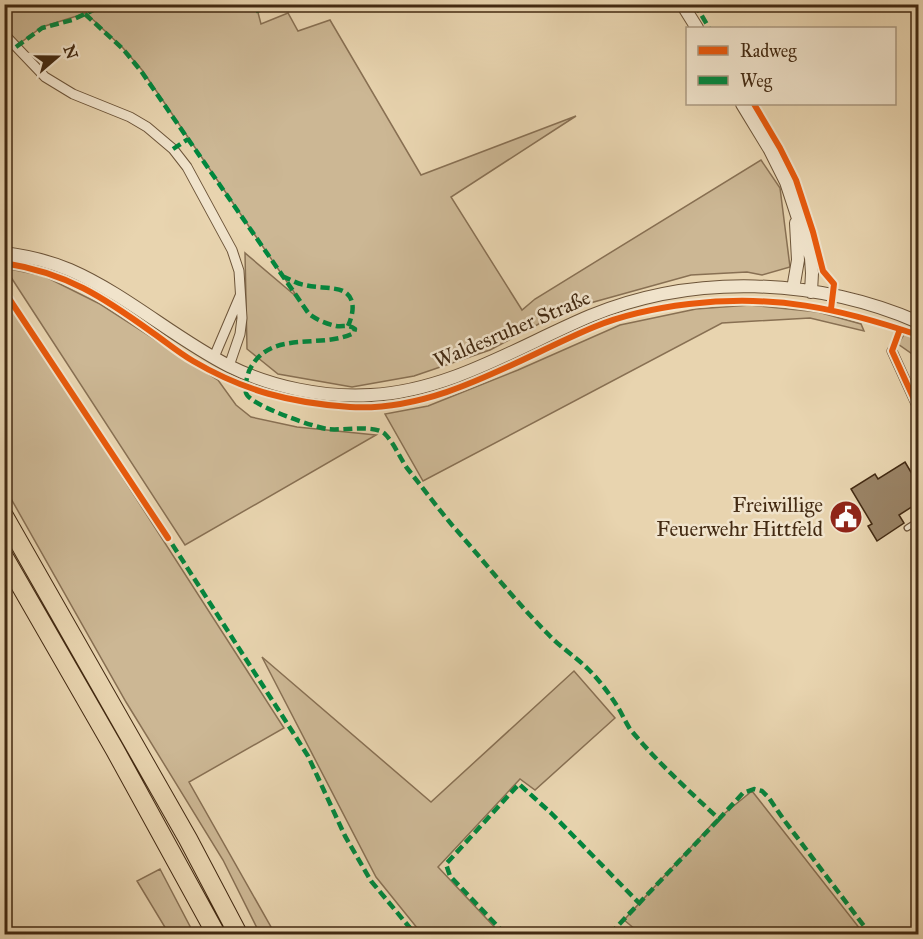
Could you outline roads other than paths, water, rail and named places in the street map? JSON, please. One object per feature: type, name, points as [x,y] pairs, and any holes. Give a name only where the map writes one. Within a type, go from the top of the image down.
[{"type":"highway","points":[[4,516],[182,829],[238,934]]},
{"type":"highway","points":[[4,557],[127,771],[216,934]]},
{"type":"street","points":[[682,4],[696,27]]},
{"type":"street","points":[[4,34],[45,77],[73,94],[130,117],[159,136],[187,166],[232,250],[239,271],[242,318],[240,334],[230,366]]},
{"type":"street","points":[[743,105],[786,182],[797,219],[804,233],[812,266],[811,292]]},
{"type":"street","points":[[793,289],[798,260],[797,219]]},
{"type":"street","name":"Waldesruher Straße","points":[[4,253],[44,261],[69,269],[96,282],[214,357],[248,374],[299,389],[331,394],[391,393],[452,378],[591,316],[644,299],[679,291],[744,286],[793,289],[869,304],[918,322]]},
{"type":"street","points":[[214,357],[240,294]]},
{"type":"street","points":[[892,351],[918,408]]},
{"type":"lane","points":[[907,528],[918,521]]},
{"type":"place","name":"Freiwillige Feuerwehr Hittfeld","points":[[846,517]]}]
